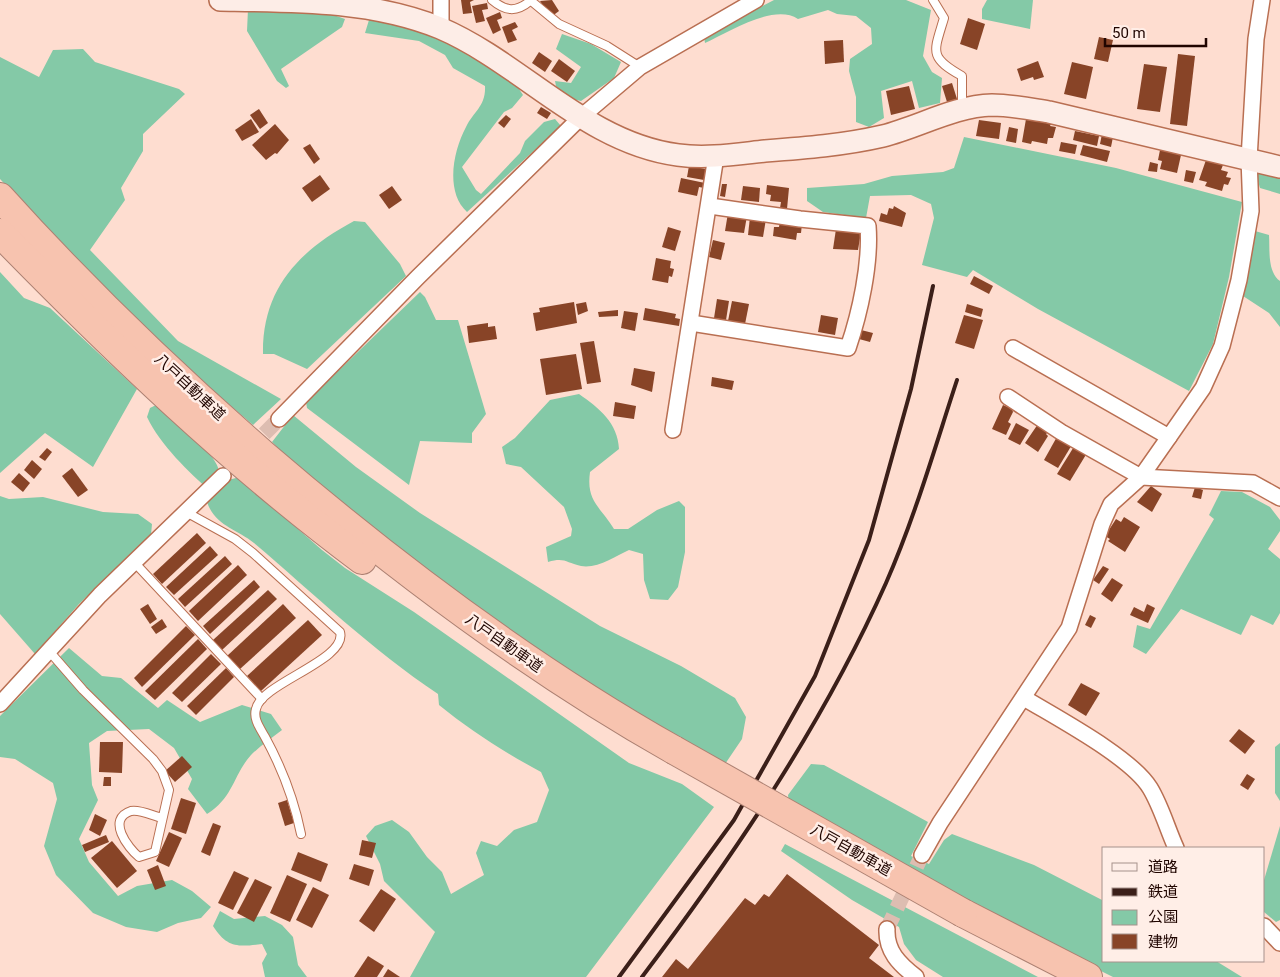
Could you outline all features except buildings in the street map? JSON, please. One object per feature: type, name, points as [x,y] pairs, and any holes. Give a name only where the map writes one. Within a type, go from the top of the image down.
[{"type":"highway","name":"八戸自動車道","points":[[0,197],[48,250],[133,334],[221,416],[332,514],[442,599],[668,757]]},
{"type":"highway","name":"八戸自動車道","points":[[0,233],[117,350],[319,528],[507,666],[959,917],[1063,977]]},
{"type":"highway","name":"八戸自動車道","points":[[959,917],[1088,977]]},
{"type":"street","points":[[220,0],[356,5],[402,14],[441,28],[485,52],[581,117],[614,135],[651,149],[678,155],[716,156],[843,144],[885,135],[962,110],[991,105],[1019,106],[1280,167]]},
{"type":"street","points":[[441,28],[442,0]]},
{"type":"street","points":[[279,419],[418,277],[581,117],[640,67],[756,0]]},
{"type":"street","points":[[922,855],[940,823],[1070,628],[1102,524],[1111,504],[1141,477],[1203,388],[1222,346],[1238,280],[1251,211],[1249,159],[1256,39],[1262,0]]},
{"type":"street","points":[[673,430],[710,206],[716,156]]},
{"type":"street","points":[[691,323],[848,348],[860,305],[869,242],[868,226],[800,219],[710,206]]},
{"type":"street","points":[[1013,348],[1169,437]]},
{"type":"street","points":[[1008,397],[1061,432],[1141,477],[1253,483],[1280,498]]},
{"type":"street","points":[[0,704],[134,562],[223,476]]},
{"type":"street","points":[[1024,698],[1084,735],[1139,774],[1158,803],[1176,847]]},
{"type":"street","points":[[1265,927],[1280,943]]},
{"type":"street","points":[[887,929],[886,942],[890,950],[899,964],[916,977]]},
{"type":"lane","points":[[492,0],[503,9],[516,10],[530,0],[559,24],[607,46],[640,67]]},
{"type":"lane","points":[[933,0],[944,18],[936,44],[936,55],[943,65],[962,76],[962,110]]},
{"type":"lane","points":[[186,512],[235,539],[326,617],[340,632],[342,637],[338,646],[262,700],[256,708],[256,721],[282,770],[296,808],[301,834]]},
{"type":"lane","points":[[134,562],[262,700]]},
{"type":"lane","points":[[49,651],[83,690],[153,759],[162,771],[169,790],[167,806],[162,818],[155,852],[138,857],[127,848],[122,838],[120,826],[123,817],[130,811],[140,811],[162,818]]},
{"type":"green space","points":[[774,0],[906,0],[931,10],[923,56],[932,72],[942,78],[940,103],[919,108],[912,81],[881,91],[884,118],[869,127],[856,122],[856,97],[849,71],[850,59],[872,44],[871,28],[856,16],[837,14],[828,10],[798,19],[788,15],[777,14],[739,26],[705,43],[704,37]]},
{"type":"green space","points":[[987,0],[1033,0],[1030,29],[982,19],[982,9]]},
{"type":"green space","points":[[248,9],[328,13],[345,19],[342,27],[281,69],[289,86],[286,88],[277,81],[247,31]]},
{"type":"green space","points":[[369,20],[409,27],[446,42],[517,86],[523,95],[512,108],[504,112],[462,167],[476,190],[481,194],[520,153],[525,141],[544,122],[555,119],[561,126],[467,212],[460,204],[456,194],[453,171],[461,137],[469,121],[482,104],[485,86],[453,68],[445,55],[419,41],[365,33]]},
{"type":"green space","points":[[562,34],[591,44],[621,62],[614,78],[581,101],[572,99],[556,86],[555,81],[571,83],[581,67],[556,49]]},
{"type":"green space","points":[[83,49],[95,62],[179,89],[185,94],[143,134],[143,151],[121,188],[125,200],[90,250],[178,341],[281,399],[253,425],[168,352],[99,284],[0,179],[0,57],[39,77],[53,50]]},
{"type":"green space","points":[[964,137],[1116,168],[1242,202],[1229,277],[1213,344],[1189,391],[1038,309],[973,270],[967,277],[922,265],[934,218],[931,204],[911,195],[870,196],[866,218],[823,212],[807,201],[807,188],[864,184],[892,176],[943,172],[954,168]]},
{"type":"green space","points":[[1259,169],[1280,176],[1280,194],[1260,188],[1257,178]]},
{"type":"green space","points":[[354,221],[365,222],[400,264],[406,276],[307,369],[274,354],[263,354],[264,331],[269,309],[277,291],[288,274],[301,258],[317,245]]},
{"type":"green space","points":[[1255,231],[1269,235],[1271,266],[1280,281],[1280,327],[1269,313],[1243,296]]},
{"type":"green space","points":[[0,272],[24,298],[50,308],[137,389],[93,467],[45,433],[0,473]]},
{"type":"green space","points":[[420,292],[425,297],[436,320],[458,320],[486,414],[472,433],[472,443],[420,441],[409,485],[307,408],[306,402]]},
{"type":"green space","points":[[579,394],[606,417],[615,431],[618,440],[619,449],[590,472],[589,482],[595,503],[614,529],[628,529],[657,510],[679,501],[685,507],[685,552],[678,587],[668,600],[650,599],[644,580],[643,554],[629,550],[593,566],[581,566],[562,560],[548,562],[546,547],[571,536],[572,529],[564,507],[521,467],[506,464],[502,447],[515,438],[550,400]]},
{"type":"green space","points":[[156,405],[203,446],[217,464],[219,472],[228,480],[240,477],[274,504],[282,515],[345,568],[414,612],[629,763],[682,784],[714,807],[586,977],[410,977],[435,932],[384,881],[380,864],[366,836],[375,826],[392,820],[409,832],[427,857],[442,872],[451,894],[484,875],[476,853],[481,841],[497,846],[514,830],[537,822],[549,790],[541,772],[488,741],[451,715],[439,705],[438,694],[390,659],[254,543],[215,517],[207,502],[212,493],[167,448],[147,417],[150,408]]},
{"type":"green space","points":[[293,415],[356,467],[420,513],[600,626],[681,666],[735,698],[746,717],[742,739],[721,770],[502,631],[310,479],[272,442]]},
{"type":"green space","points":[[1221,491],[1242,492],[1270,507],[1280,520],[1280,531],[1268,549],[1280,559],[1280,613],[1273,625],[1251,615],[1241,635],[1181,609],[1146,654],[1133,647],[1137,625],[1150,629],[1214,519],[1209,515]]},
{"type":"green space","points":[[0,496],[9,499],[43,497],[103,512],[138,514],[152,524],[151,535],[79,604],[35,654],[0,614]]},
{"type":"green space","points":[[69,648],[102,676],[121,678],[158,708],[167,700],[200,722],[242,705],[271,714],[282,730],[251,755],[223,800],[207,814],[188,789],[192,779],[174,748],[149,729],[107,731],[89,743],[92,785],[98,800],[79,839],[89,862],[118,896],[137,886],[172,880],[192,891],[211,907],[201,918],[178,923],[157,932],[126,927],[93,913],[56,875],[44,846],[57,799],[53,783],[15,759],[0,757],[0,716]]},
{"type":"green space","points":[[1280,743],[1280,801],[1275,793],[1275,747]]},
{"type":"green space","points":[[811,764],[824,765],[928,822],[911,856],[929,864],[944,840],[952,834],[1034,865],[1102,900],[1102,962],[1218,962],[1242,977],[1113,977],[918,880],[789,804],[788,795]]},
{"type":"green space","points":[[1280,826],[1280,920],[1276,922],[1265,913],[1265,877]]},
{"type":"green space","points":[[785,844],[1038,977],[943,977],[916,960],[904,944],[899,927],[852,900],[781,851]]},
{"type":"green space","points":[[220,911],[234,919],[265,916],[282,925],[293,937],[298,965],[307,977],[265,977],[262,963],[267,954],[262,944],[246,946],[234,944],[223,939],[213,926]]},
{"type":"tunnel","points":[[248,450],[279,419]]},
{"type":"tunnel","points":[[887,929],[922,855]]},
{"type":"railway","points":[[619,977],[734,820],[815,676],[869,540],[911,389],[933,286]]},
{"type":"railway","points":[[642,977],[711,883],[775,787],[834,687],[886,583],[924,482],[957,380]]}]
